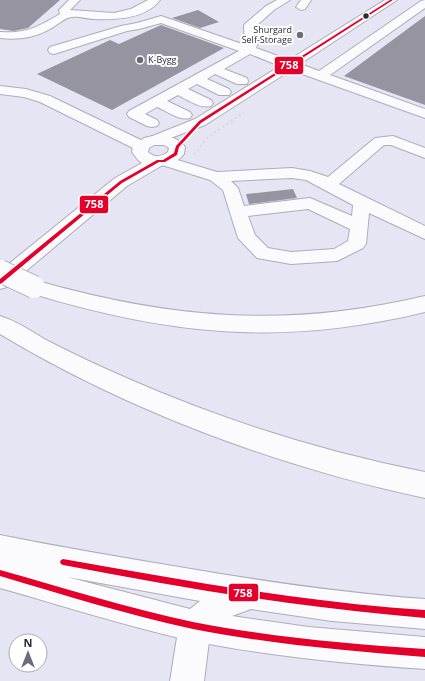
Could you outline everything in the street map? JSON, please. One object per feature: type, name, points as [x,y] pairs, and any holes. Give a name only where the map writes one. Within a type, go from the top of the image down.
[{"type":"main road","points":[[0,90],[26,93],[45,99],[146,147]]},
{"type":"main road","points":[[0,282],[121,182],[181,152],[168,140],[146,147],[124,171],[37,237],[0,270],[34,288]]},
{"type":"main road","points":[[146,147],[144,158],[161,161]]},
{"type":"main road","points":[[0,277],[34,288],[110,308],[156,316],[208,322],[260,324],[312,322],[364,317],[425,304]]},
{"type":"main road","points":[[7,328],[79,367],[138,394],[223,429],[314,459],[380,476],[425,484]]},
{"type":"main road","points":[[0,549],[51,560],[250,594],[415,613]]},
{"type":"main road","points":[[0,573],[124,609],[194,625],[289,640],[381,650],[425,653]]},
{"type":"main road","points":[[187,681],[194,625],[218,606],[250,594]]},
{"type":"street","points":[[75,0],[64,10],[64,12],[107,17],[120,16],[135,12],[155,0]]},
{"type":"street","points":[[152,123],[134,114],[249,50],[252,43],[250,25],[270,8],[285,0]]},
{"type":"street","points":[[146,147],[200,122],[392,0]]},
{"type":"street","points":[[320,76],[425,3]]},
{"type":"street","points":[[0,35],[17,38],[34,33],[42,30],[69,13]]},
{"type":"street","points":[[54,50],[125,28],[139,26],[161,19],[425,114]]},
{"type":"street","points":[[230,61],[243,66]]},
{"type":"street","points":[[214,70],[242,81]]},
{"type":"street","points":[[197,79],[224,92]]},
{"type":"street","points":[[178,90],[206,103]]},
{"type":"street","points":[[157,101],[185,115]]},
{"type":"street","points":[[200,122],[181,152],[230,188],[294,187],[301,189],[310,202],[359,226]]},
{"type":"street","points":[[322,182],[332,182],[380,141],[393,140],[425,153]]},
{"type":"street","points":[[161,161],[210,174],[292,173],[310,176],[425,233]]},
{"type":"street","points":[[230,188],[247,238],[263,253],[292,258],[337,255],[357,244],[362,202]]},
{"type":"street","points":[[238,212],[310,202]]},
{"type":"path","points":[[181,152],[196,154],[207,138],[248,110]]},
{"type":"building","points":[[0,0],[60,0],[28,28],[14,31],[0,29]]},
{"type":"building","points":[[198,10],[219,22],[200,28],[172,18]]},
{"type":"building","points":[[425,16],[425,105],[344,76]]},
{"type":"building","points":[[161,25],[224,48],[112,110],[37,74],[110,40],[119,44]]},
{"type":"building","points":[[293,189],[297,198],[249,204],[246,194]]},
{"type":"transit line","name":"758","points":[[0,282],[121,182],[158,161],[164,161],[176,154],[177,147],[200,122],[392,0]]},
{"type":"transit line","name":"758","points":[[63,562],[288,600],[425,614]]},
{"type":"transit line","name":"758","points":[[0,573],[144,614],[222,631],[309,643],[425,653]]},
{"type":"place","name":"Shurgard Self-Storage","points":[[300,35]]},
{"type":"place","name":"K-Bygg","points":[[140,60]]}]
